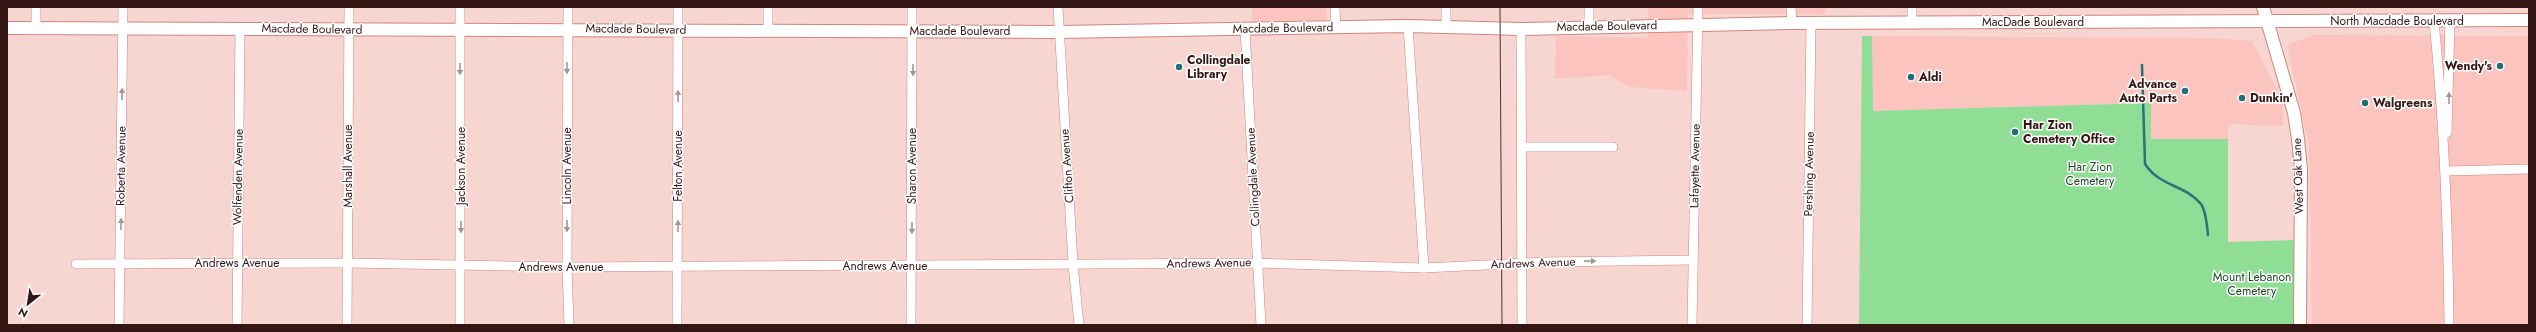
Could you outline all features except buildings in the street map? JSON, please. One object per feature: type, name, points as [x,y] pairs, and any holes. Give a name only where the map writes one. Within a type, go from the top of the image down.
[{"type":"main road","name":"West Oak Lane","points":[[2263,7],[2266,22],[2288,92],[2298,139],[2301,169],[2300,325]]},
{"type":"main road","name":"North Macdade Boulevard","points":[[2266,22],[2529,20]]},
{"type":"main road","name":"MacDade Boulevard","points":[[1912,23],[2266,22]]},
{"type":"main road","name":"Macdade Boulevard","points":[[7,28],[1059,32],[1408,26],[1521,29],[1590,26],[1912,23]]},
{"type":"street","points":[[36,7],[36,28]]},
{"type":"street","name":"Roberta Avenue","points":[[119,325],[123,7]]},
{"type":"street","name":"Marshall Avenue","points":[[347,325],[348,7]]},
{"type":"street","name":"Jackson Avenue","points":[[460,7],[460,325]]},
{"type":"street","name":"Lincoln Avenue","points":[[568,7],[567,267],[569,325]]},
{"type":"street","name":"Felton Avenue","points":[[677,325],[678,7]]},
{"type":"street","points":[[768,7],[768,32]]},
{"type":"street","name":"Sharon Avenue","points":[[911,325],[912,7]]},
{"type":"street","name":"Clifton Avenue","points":[[1058,7],[1073,264],[1079,325]]},
{"type":"street","points":[[1335,7],[1336,28]]},
{"type":"street","points":[[1446,7],[1446,27]]},
{"type":"street","points":[[1589,7],[1590,26]]},
{"type":"street","name":"Lafayette Avenue","points":[[1692,325],[1698,7]]},
{"type":"street","points":[[1791,7],[1792,23]]},
{"type":"street","points":[[1912,7],[1912,23]]},
{"type":"street","points":[[2449,325],[2446,151],[2449,109],[2450,20]]},
{"type":"street","points":[[2434,21],[2439,96],[2446,151]]},
{"type":"street","name":"Pershing Avenue","points":[[1807,325],[1811,23]]},
{"type":"street","points":[[1408,26],[1424,268]]},
{"type":"street","name":"Wolfenden Avenue","points":[[237,325],[240,28]]},
{"type":"street","name":"Collingdale Avenue","points":[[1245,29],[1261,325]]},
{"type":"street","points":[[1521,29],[1523,264],[1522,325]]},
{"type":"street","points":[[1521,147],[1613,147]]},
{"type":"street","points":[[2446,171],[2529,169]]},
{"type":"street","name":"Andrews Avenue","points":[[76,264],[348,263],[567,267],[678,265],[912,266],[1258,263],[1424,268],[1693,260]]},
{"type":"shaded area","points":[[1252,7],[1326,7],[1327,20],[1252,21]]},
{"type":"shaded area","points":[[1648,7],[1826,7],[1826,14],[1688,14],[1687,91],[1629,87],[1609,75],[1555,79],[1556,36],[1648,38]]},
{"type":"shaded area","points":[[2314,35],[2529,36],[2529,325],[2312,325],[2309,145],[2287,45]]},
{"type":"shaded area","points":[[1872,36],[2210,38],[2252,41],[2282,99],[2283,126],[2228,124],[2228,139],[2151,139],[2150,103],[1872,111]]},
{"type":"green space","name":"Har Zion Cemetery","points":[[1862,36],[1872,36],[1873,111],[2151,103],[2151,139],[2228,139],[2228,242],[2294,240],[2295,325],[1859,325]]},
{"type":"waterway","points":[[2142,65],[2145,164],[2151,172],[2165,182],[2188,193],[2201,204],[2207,223],[2208,235]]},
{"type":"tram line","points":[[1500,7],[1502,325]]},
{"type":"place","name":"Wendy's","points":[[2500,66]]},
{"type":"place","name":"Collingdale Library","points":[[1179,67]]},
{"type":"place","name":"Aldi","points":[[1911,77]]},
{"type":"place","name":"Advance Auto Parts","points":[[2185,91]]},
{"type":"place","name":"Dunkin'","points":[[2242,98]]},
{"type":"place","name":"Walgreens","points":[[2365,103]]},
{"type":"place","name":"Har Zion Cemetery Office","points":[[2015,132]]},
{"type":"park label","name":"Mount Lebanon Cemetery","points":[[2252,284]]}]
